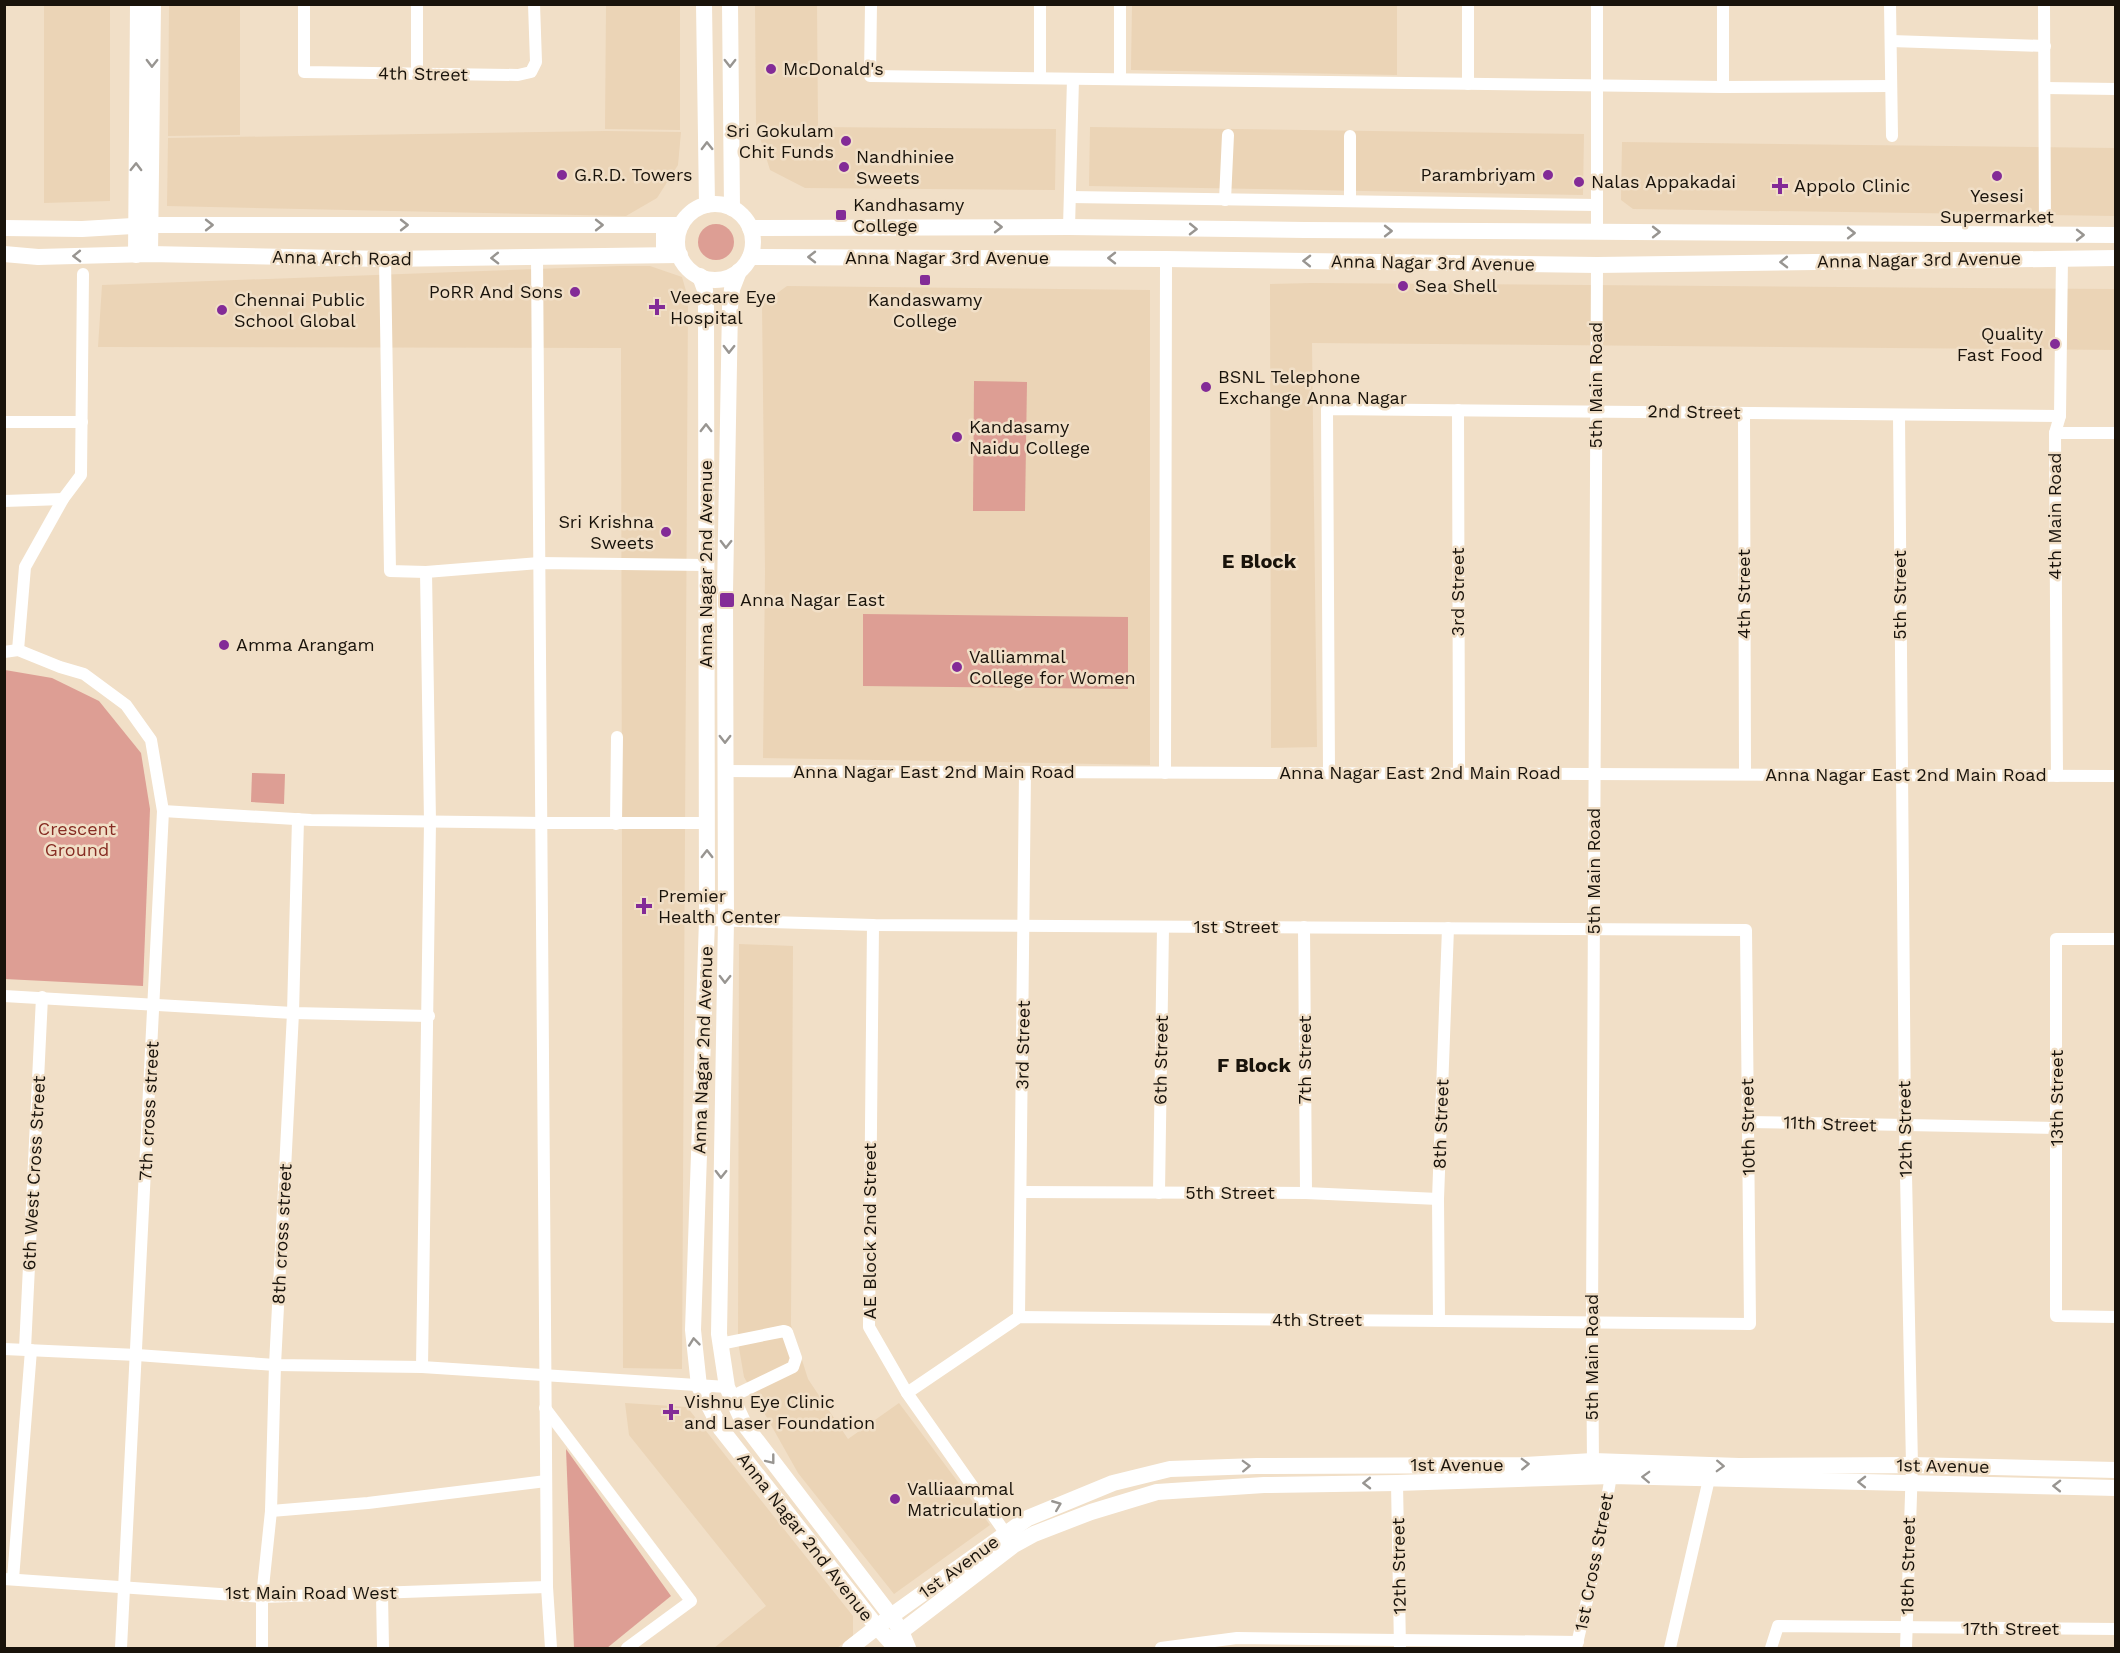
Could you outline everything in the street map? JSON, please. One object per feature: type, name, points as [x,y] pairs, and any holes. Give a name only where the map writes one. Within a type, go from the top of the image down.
[{"type":"main road","points":[[138,4],[143,254]]},
{"type":"main road","points":[[143,225],[153,4]]},
{"type":"main road","points":[[704,4],[707,205]]},
{"type":"main road","points":[[730,4],[732,208]]},
{"type":"main road","points":[[664,225],[672,255],[690,270],[712,279],[724,278],[739,271],[750,257],[753,242],[750,228],[740,213],[732,208],[720,204],[707,205],[692,212],[681,225],[672,255]]},
{"type":"main road","points":[[4,228],[82,229],[143,225],[681,225]]},
{"type":"main road","name":"Anna Nagar 3rd Avenue","points":[[750,228],[1069,227],[2115,235]]},
{"type":"main road","name":"Anna Arch Road","points":[[4,254],[38,257],[143,254],[385,259],[672,255]]},
{"type":"main road","name":"Anna Nagar 3rd Avenue","points":[[750,257],[1166,259],[1597,265],[2115,258]]},
{"type":"main road","name":"Anna Nagar 2nd Avenue","points":[[739,271],[732,289],[730,307],[725,592],[726,920],[720,1344],[729,1392],[744,1424],[891,1616],[891,1642]]},
{"type":"main road","name":"Anna Nagar 2nd Avenue","points":[[700,276],[705,290],[706,307],[707,920],[693,1330],[699,1386],[721,1429],[891,1642]]},
{"type":"main road","name":"1st Avenue","points":[[891,1642],[1039,1512],[1113,1483],[1170,1468],[1525,1465],[1593,1469],[1611,1476],[2115,1488]]},
{"type":"main road","name":"1st Avenue","points":[[850,1648],[891,1616],[1010,1539],[1034,1534],[1157,1492],[1264,1485],[1397,1483],[1593,1469],[1912,1465],[2115,1470]]},
{"type":"main road","points":[[891,1642],[908,1648]]},
{"type":"street","name":"4th Street","points":[[304,4],[304,72],[518,75],[531,72],[536,63],[534,4]]},
{"type":"street","points":[[417,4],[417,74]]},
{"type":"street","points":[[871,4],[870,76],[1597,86],[1891,86]]},
{"type":"street","points":[[1040,4],[1040,78]]},
{"type":"street","points":[[1120,4],[1120,78]]},
{"type":"street","points":[[1468,4],[1468,84]]},
{"type":"street","points":[[1597,232],[1598,4]]},
{"type":"street","points":[[1723,4],[1723,87]]},
{"type":"street","points":[[1890,4],[1892,136]]},
{"type":"street","points":[[2044,4],[2044,235]]},
{"type":"street","points":[[1891,41],[2044,46]]},
{"type":"street","points":[[1069,227],[1073,79]]},
{"type":"street","points":[[2045,88],[2115,89]]},
{"type":"street","points":[[1225,200],[1228,135]]},
{"type":"street","points":[[1350,136],[1350,201]]},
{"type":"street","points":[[1070,197],[1597,205]]},
{"type":"street","points":[[537,257],[545,1408],[547,1587],[551,1648]]},
{"type":"street","name":"4th Main Road","points":[[2057,776],[2055,433],[2060,416],[2061,258]]},
{"type":"street","points":[[385,259],[390,572],[426,572],[539,563],[706,566]]},
{"type":"street","points":[[1165,773],[1166,259]]},
{"type":"street","name":"5th Main Road","points":[[1593,1469],[1597,265]]},
{"type":"street","points":[[4,652],[18,650],[25,567],[63,499],[81,475],[83,274]]},
{"type":"street","name":"2nd Street","points":[[1329,773],[1327,409],[2060,416]]},
{"type":"street","name":"3rd Street","points":[[1458,410],[1459,774]]},
{"type":"street","name":"4th Street","points":[[1744,413],[1745,774]]},
{"type":"street","name":"5th Street","points":[[1899,415],[1902,775]]},
{"type":"street","points":[[4,422],[82,422]]},
{"type":"street","points":[[2055,433],[2115,433]]},
{"type":"street","points":[[4,501],[63,499]]},
{"type":"street","points":[[422,1367],[429,1016],[430,822],[426,572]]},
{"type":"street","name":"7th cross street","points":[[18,650],[84,674],[126,705],[151,740],[163,811],[121,1648]]},
{"type":"street","points":[[616,824],[617,737]]},
{"type":"street","name":"Anna Nagar East 2nd Main Road","points":[[725,771],[2115,776]]},
{"type":"street","name":"3rd Street","points":[[1019,1317],[1025,772]]},
{"type":"street","name":"12th Street","points":[[1902,775],[1905,1126],[1912,1465],[1910,1483]]},
{"type":"street","points":[[163,811],[298,819],[430,822],[707,823]]},
{"type":"street","name":"8th cross street","points":[[261,1648],[262,1597],[271,1511],[275,1365],[293,1013],[298,819]]},
{"type":"street","name":"1st Street","points":[[707,920],[873,925],[1746,930]]},
{"type":"street","name":"AE Block 2nd Street","points":[[873,925],[869,1327],[907,1393],[1010,1539]]},
{"type":"street","name":"6th Street","points":[[1159,1193],[1163,927]]},
{"type":"street","name":"7th Street","points":[[1304,927],[1306,1193]]},
{"type":"street","name":"8th Street","points":[[1439,1321],[1438,1199],[1448,928]]},
{"type":"street","name":"10th Street","points":[[1746,930],[1750,1324]]},
{"type":"street","name":"13th Street","points":[[2115,939],[2056,939],[2056,1316],[2115,1317]]},
{"type":"street","points":[[4,996],[293,1013],[429,1016]]},
{"type":"street","name":"6th West Cross Street","points":[[9,1579],[28,1349],[42,997]]},
{"type":"street","name":"11th Street","points":[[1748,1122],[2057,1128]]},
{"type":"street","name":"5th Street","points":[[1022,1192],[1306,1193],[1438,1199]]},
{"type":"street","name":"4th Street","points":[[1019,1317],[1750,1324]]},
{"type":"street","points":[[907,1393],[1019,1317]]},
{"type":"street","points":[[4,1348],[275,1365],[422,1367],[699,1386],[729,1392],[793,1367],[796,1358],[787,1332],[784,1330],[720,1344]]},
{"type":"street","points":[[545,1408],[691,1601],[627,1648]]},
{"type":"street","name":"1st Cross Street","points":[[1577,1645],[1595,1566],[1611,1476]]},
{"type":"street","points":[[1670,1648],[1710,1479]]},
{"type":"street","points":[[271,1511],[368,1503],[546,1481]]},
{"type":"street","name":"12th Street","points":[[1397,1483],[1400,1644]]},
{"type":"street","name":"18th Street","points":[[1906,1648],[1910,1483]]},
{"type":"street","name":"1st Main Road West","points":[[9,1579],[262,1597],[547,1587]]},
{"type":"street","points":[[382,1594],[382,1648]]},
{"type":"street","name":"17th Street","points":[[1771,1648],[1778,1626],[2115,1629]]},
{"type":"street","points":[[1161,1648],[1237,1638],[1400,1644],[1577,1645]]},
{"type":"shaded area","points":[[44,5],[110,5],[110,201],[44,203]]},
{"type":"shaded area","points":[[169,5],[240,5],[240,135],[168,136]]},
{"type":"shaded area","points":[[606,5],[680,5],[680,130],[605,129]]},
{"type":"shaded area","points":[[755,5],[817,5],[818,127],[1056,129],[1055,190],[805,188],[770,170],[756,125]]},
{"type":"shaded area","points":[[1132,5],[1397,5],[1397,75],[1131,70]]},
{"type":"shaded area","points":[[1090,127],[1584,134],[1583,195],[1089,186]]},
{"type":"shaded area","points":[[606,131],[681,132],[678,165],[657,198],[626,216],[167,206],[168,138]]},
{"type":"shaded area","points":[[1622,142],[2115,148],[2115,216],[1633,209],[1621,200]]},
{"type":"shaded area","points":[[650,266],[682,277],[688,298],[682,1369],[623,1368],[621,348],[98,347],[102,285]]},
{"type":"shaded area","points":[[1270,284],[2115,289],[2115,350],[1312,343],[1317,747],[1271,748]]},
{"type":"shaded area","name":"Kandasamy Naidu College","points":[[787,286],[1150,290],[1150,765],[763,758],[765,571],[762,304]]},
{"type":"shaded area","points":[[739,944],[793,946],[791,1325],[808,1379],[848,1439],[899,1403],[990,1525],[894,1594],[798,1473],[744,1377],[738,1342]]},
{"type":"shaded area","points":[[625,1403],[687,1407],[853,1616],[853,1636],[837,1648],[714,1648],[766,1606],[629,1435]]},
{"type":"green space","points":[[716,224],[729,229],[734,242],[729,255],[716,260],[703,255],[698,242],[703,229]]},
{"type":"green space","points":[[974,381],[1027,382],[1025,511],[973,511]]},
{"type":"green space","points":[[863,614],[1128,617],[1128,689],[863,686]]},
{"type":"green space","name":"Crescent Ground","points":[[5,670],[52,678],[99,701],[141,753],[150,809],[143,986],[5,979]]},
{"type":"green space","points":[[252,773],[285,774],[284,804],[251,802]]},
{"type":"green space","points":[[566,1449],[671,1596],[607,1648],[574,1648]]},
{"type":"place","name":"McDonald's","points":[[771,69]]},
{"type":"place","name":"Sri Gokulam Chit Funds","points":[[846,141]]},
{"type":"place","name":"Nandhiniee Sweets","points":[[844,167]]},
{"type":"place","name":"G.R.D. Towers","points":[[562,175]]},
{"type":"place","name":"Parambriyam","points":[[1548,175]]},
{"type":"place","name":"Yesesi Supermarket","points":[[1997,176]]},
{"type":"place","name":"Nalas Appakadai","points":[[1579,182]]},
{"type":"place","name":"Appolo Clinic","points":[[1780,186]]},
{"type":"place","name":"Kandhasamy College","points":[[841,215]]},
{"type":"place","name":"Kandaswamy College","points":[[925,280]]},
{"type":"place","name":"Sea Shell","points":[[1403,286]]},
{"type":"place","name":"PoRR And Sons","points":[[575,292]]},
{"type":"place","name":"Veecare Eye Hospital","points":[[657,307]]},
{"type":"place","name":"Chennai Public School Global","points":[[222,310]]},
{"type":"place","name":"Quality Fast Food","points":[[2055,344]]},
{"type":"place","name":"BSNL Telephone Exchange Anna Nagar","points":[[1206,387]]},
{"type":"place","name":"Kandasamy Naidu College","points":[[957,437]]},
{"type":"place","name":"Sri Krishna Sweets","points":[[666,532]]},
{"type":"place","name":"Anna Nagar East","points":[[727,600]]},
{"type":"place","name":"Amma Arangam","points":[[224,645]]},
{"type":"place","name":"Valliammal College for Women","points":[[957,667]]},
{"type":"place","name":"Premier Health Center","points":[[644,906]]},
{"type":"place","name":"Vishnu Eye Clinic and Laser Foundation","points":[[671,1412]]},
{"type":"place","name":"Valliaammal Matriculation","points":[[895,1499]]},
{"type":"district","name":"E Block","points":[[1259,561]]},
{"type":"district","name":"F Block","points":[[1254,1065]]}]
